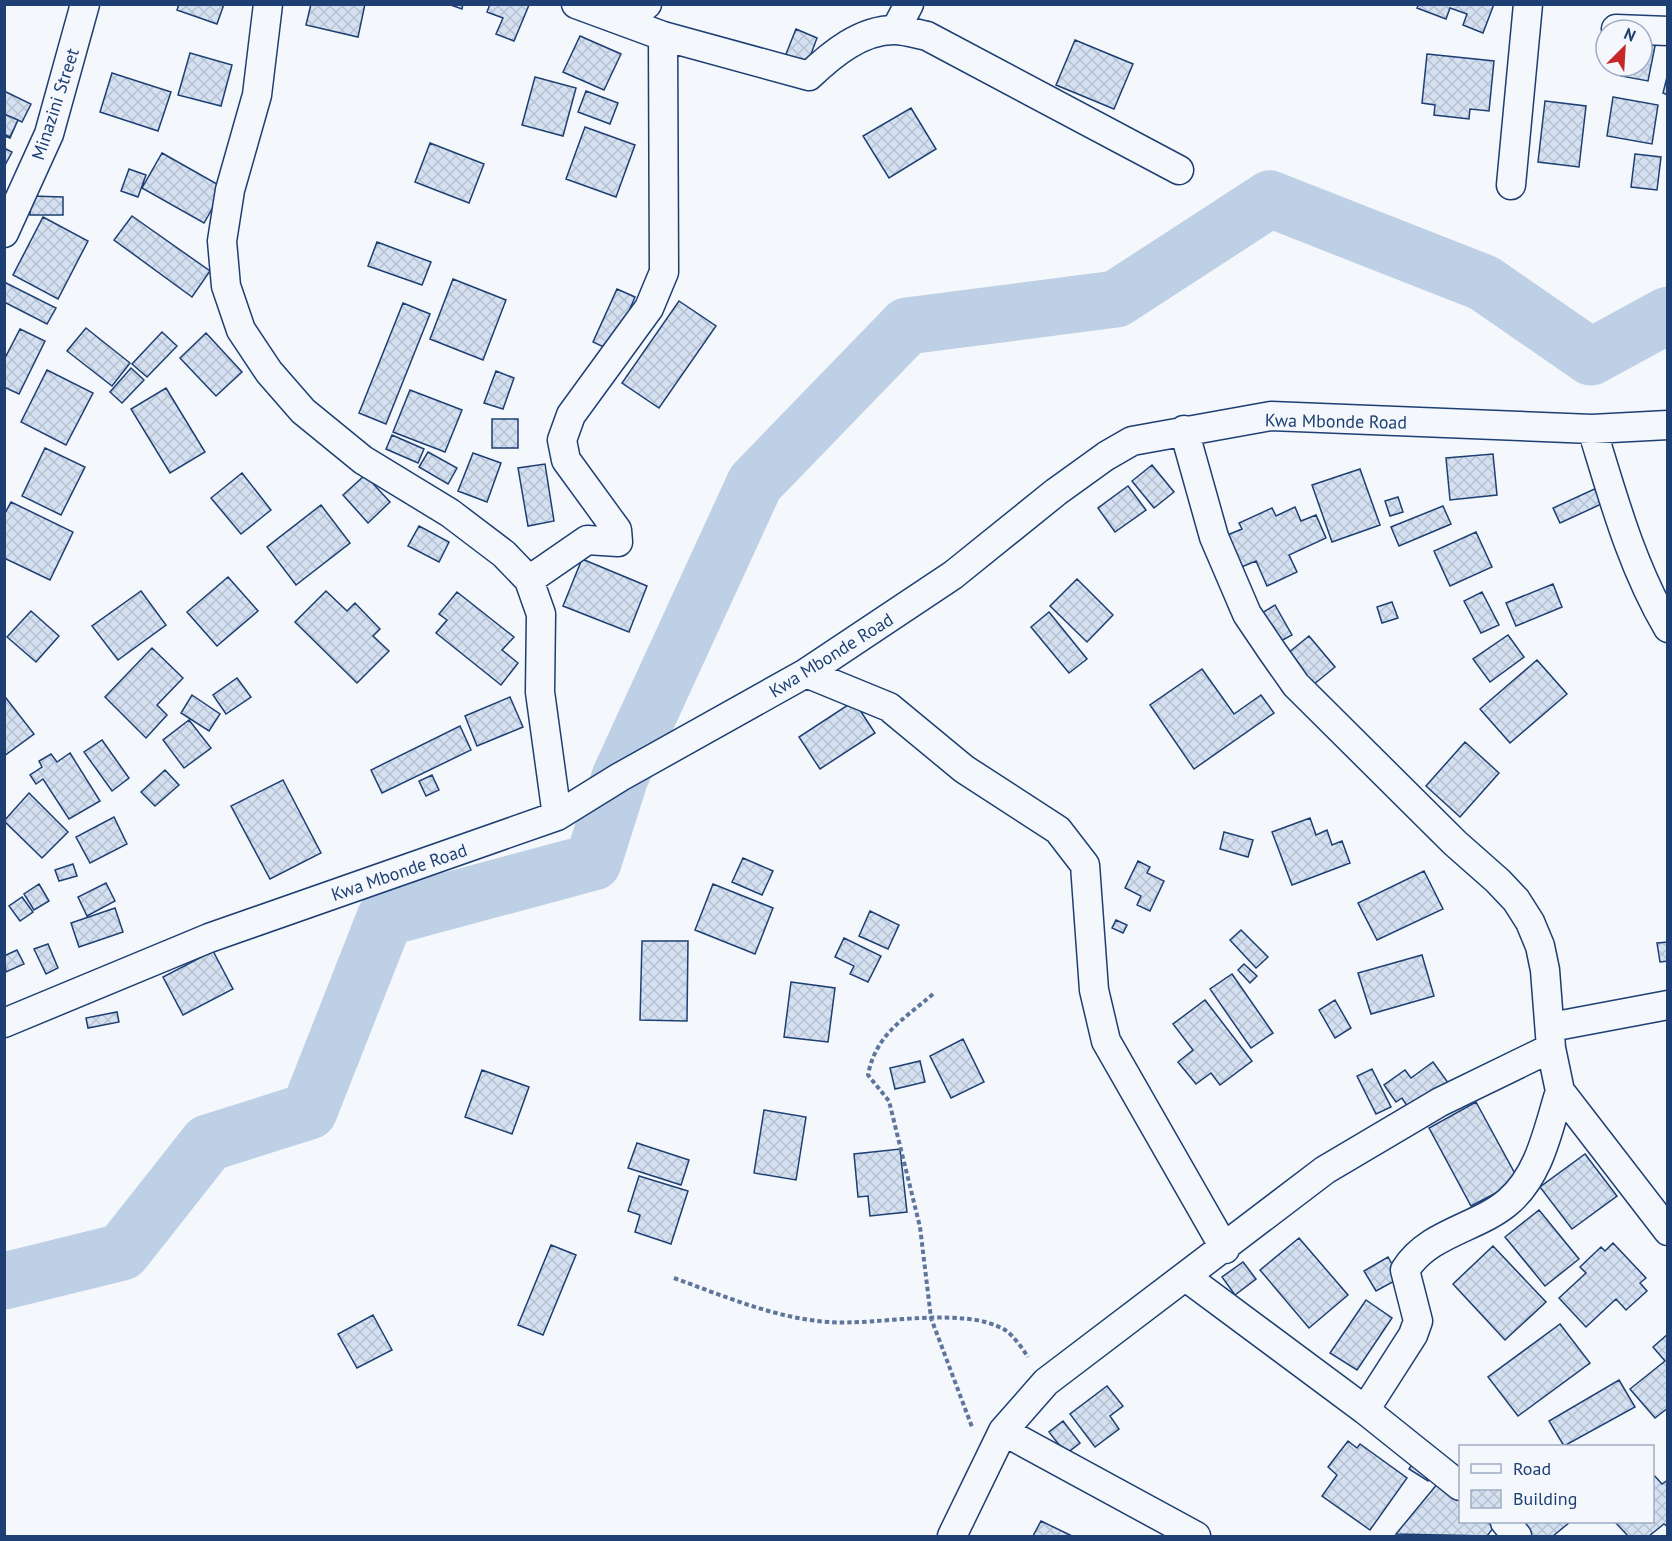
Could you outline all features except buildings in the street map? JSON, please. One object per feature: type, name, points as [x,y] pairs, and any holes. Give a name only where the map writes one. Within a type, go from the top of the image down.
[{"type":"street","name":"Minazini Street","points":[[4,233],[49,134],[85,4]]},
{"type":"street","points":[[268,4],[257,95],[230,190],[222,241],[225,286],[240,330],[269,372],[303,411],[363,460],[450,513],[504,554],[529,580],[541,614],[540,692],[557,816]]},
{"type":"street","points":[[576,4],[637,13],[663,36],[809,76],[826,60],[869,32],[896,30],[927,36],[1179,170]]},
{"type":"street","points":[[896,30],[909,4]]},
{"type":"street","points":[[1510,185],[1528,4]]},
{"type":"street","points":[[529,580],[587,540],[618,542],[617,530],[566,460],[562,440],[571,415],[649,308],[664,272],[663,36]]},
{"type":"street","name":"Kwa Mbonde Road","points":[[4,1023],[209,938],[557,816],[620,777],[806,673],[953,575],[1056,492],[1106,456],[1132,441],[1271,416],[1592,429],[1668,424]]},
{"type":"street","points":[[1592,429],[1624,533],[1646,590],[1668,627]]},
{"type":"street","points":[[1184,430],[1214,537],[1247,614],[1296,685],[1455,843],[1516,900],[1540,946],[1560,1091],[1540,1154],[1527,1182],[1507,1203],[1437,1240],[1412,1259],[1405,1270],[1418,1321],[1413,1335],[1365,1410]]},
{"type":"street","points":[[806,673],[889,707],[964,769],[1058,830],[1085,865],[1094,990],[1106,1041],[1225,1249]]},
{"type":"street","points":[[952,1536],[1003,1431],[1046,1382],[1225,1249],[1325,1170],[1551,1038],[1668,1005]]},
{"type":"street","points":[[1560,1091],[1668,1232]]},
{"type":"street","points":[[1186,1277],[1365,1410],[1459,1483]]},
{"type":"street","points":[[1003,1431],[1196,1536]]},
{"type":"street","points":[[1507,1523],[1517,1536]]},
{"type":"path","points":[[933,994],[885,1034],[872,1056],[868,1075],[889,1101],[920,1227],[931,1318],[986,1464]]},
{"type":"path","points":[[674,1278],[766,1311],[827,1322],[963,1319],[1005,1330],[1019,1344],[1046,1382]]},
{"type":"waterway","points":[[4,1281],[122,1252],[208,1143],[309,1111],[385,918],[593,862],[620,777],[755,483],[907,326],[1116,299],[1270,199],[1484,283],[1591,357],[1668,315]]}]
